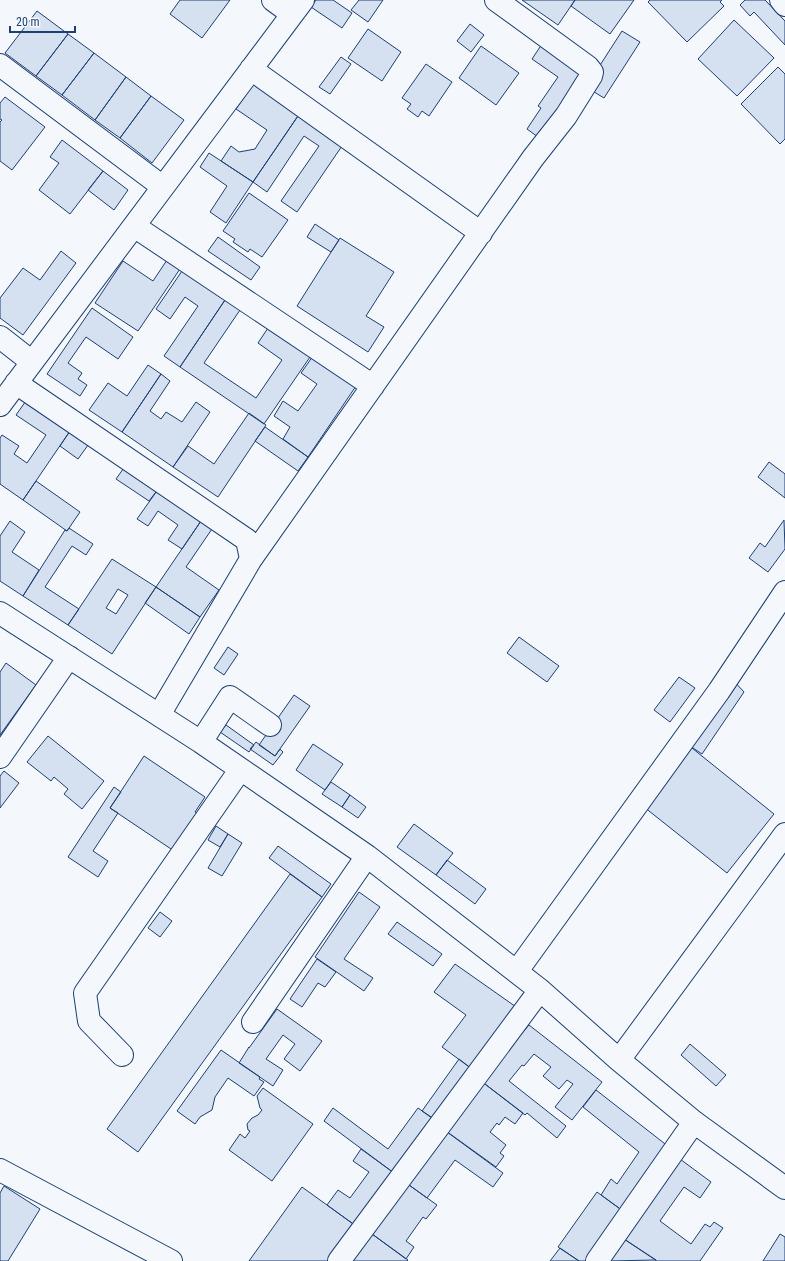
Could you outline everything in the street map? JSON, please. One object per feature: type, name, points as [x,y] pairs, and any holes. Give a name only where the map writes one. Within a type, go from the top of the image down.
[{"type":"street","points":[[0,405],[297,7],[273,0]]},
{"type":"street","points":[[159,715],[251,559],[533,158],[566,116],[591,76],[592,72],[588,67],[496,0]]},
{"type":"street","points":[[780,0],[785,5]]},
{"type":"street","points":[[0,65],[163,187]]},
{"type":"street","points":[[251,69],[481,233]]},
{"type":"street","points":[[134,226],[373,386]]},
{"type":"street","points":[[0,337],[32,362]]},
{"type":"street","points":[[16,383],[247,540],[251,559]]},
{"type":"street","points":[[517,971],[719,691],[785,592]]},
{"type":"street","points":[[0,613],[201,742],[367,856],[517,971],[619,1060],[694,1122],[785,1188]]},
{"type":"street","points":[[0,757],[69,657]]},
{"type":"street","points":[[201,742],[230,697],[270,725]]},
{"type":"street","points":[[122,1055],[89,1021],[86,993],[240,770]]},
{"type":"street","points":[[619,1060],[785,834]]},
{"type":"street","points":[[253,1022],[367,856]]},
{"type":"street","points":[[339,1261],[540,990]]},
{"type":"street","points":[[597,1261],[694,1122]]},
{"type":"street","points":[[0,1170],[171,1261]]},
{"type":"building","points":[[180,0],[230,0],[202,38],[170,14]]},
{"type":"building","points":[[316,0],[333,0],[352,13],[342,28],[311,7]]},
{"type":"building","points":[[359,0],[383,0],[368,22],[351,10]]},
{"type":"building","points":[[522,0],[575,0],[558,25]]},
{"type":"building","points":[[575,0],[634,0],[610,34],[571,6]]},
{"type":"building","points":[[650,0],[722,0],[720,2],[724,6],[687,42],[648,2]]},
{"type":"building","points":[[745,0],[765,0],[785,21],[785,45],[754,12],[750,16],[740,5]]},
{"type":"building","points":[[37,11],[68,34],[36,76],[5,53]]},
{"type":"building","points":[[734,20],[774,58],[737,96],[698,59]]},
{"type":"building","points":[[470,24],[484,35],[471,52],[457,41]]},
{"type":"building","points":[[368,29],[401,52],[382,81],[348,58]]},
{"type":"building","points":[[622,31],[640,42],[604,98],[586,87]]},
{"type":"building","points":[[68,34],[94,53],[62,95],[36,76]]},
{"type":"building","points":[[544,41],[588,72],[538,137],[527,129],[541,108],[538,106],[558,77],[532,59]]},
{"type":"building","points":[[481,46],[519,73],[496,105],[459,78]]},
{"type":"building","points":[[94,53],[126,77],[95,120],[62,95]]},
{"type":"building","points":[[341,57],[351,64],[330,94],[319,87]]},
{"type":"building","points":[[426,64],[452,82],[429,116],[422,111],[418,117],[407,109],[411,104],[402,98]]},
{"type":"building","points":[[778,67],[785,74],[785,139],[780,144],[741,104]]},
{"type":"building","points":[[126,77],[151,96],[120,138],[95,120]]},
{"type":"building","points":[[255,82],[300,113],[253,182],[221,161],[231,146],[239,152],[255,149],[267,130],[236,109]]},
{"type":"building","points":[[151,96],[184,120],[152,163],[120,138]]},
{"type":"building","points":[[5,97],[45,127],[12,170],[0,161],[0,122],[2,120],[0,119],[0,103]]},
{"type":"building","points":[[300,113],[344,143],[297,212],[281,201],[319,146],[304,136],[267,192],[253,182]]},
{"type":"building","points":[[62,140],[103,171],[70,214],[39,190],[59,163],[50,157]]},
{"type":"building","points":[[209,153],[253,182],[226,223],[210,212],[227,186],[200,167]]},
{"type":"building","points":[[103,171],[128,190],[114,210],[88,190]]},
{"type":"building","points":[[249,193],[288,220],[262,257],[250,249],[248,252],[233,242],[235,239],[223,231]]},
{"type":"building","points":[[315,224],[339,240],[331,252],[307,237]]},
{"type":"building","points":[[218,237],[260,267],[251,280],[208,251]]},
{"type":"building","points":[[340,238],[394,272],[366,316],[384,327],[368,352],[297,306]]},
{"type":"building","points":[[61,251],[76,263],[23,335],[0,318],[0,298],[23,268],[40,280]]},
{"type":"building","points":[[171,254],[184,263],[138,331],[95,303],[123,261],[153,281]]},
{"type":"building","points":[[182,271],[225,300],[180,367],[164,356],[198,306],[185,297],[170,319],[156,309]]},
{"type":"building","points":[[225,300],[240,310],[204,363],[256,398],[282,360],[258,343],[268,328],[310,357],[264,424],[180,367]]},
{"type":"building","points":[[92,308],[133,337],[118,359],[86,337],[68,363],[82,373],[78,379],[87,385],[80,396],[47,374]]},
{"type":"building","points":[[313,356],[356,386],[308,457],[283,439],[290,427],[274,416],[283,401],[298,411],[317,384],[301,373]]},
{"type":"building","points":[[148,365],[161,374],[122,432],[89,410],[108,383],[127,396]]},
{"type":"building","points":[[161,374],[170,381],[150,411],[161,419],[166,412],[182,422],[196,402],[210,412],[173,467],[122,432]]},
{"type":"building","points":[[28,398],[72,428],[23,500],[0,484],[0,438],[2,435],[19,446],[14,454],[27,463],[46,435],[16,415]]},
{"type":"building","points":[[249,413],[266,425],[218,497],[173,467],[188,446],[214,464]]},
{"type":"building","points":[[265,427],[308,457],[298,471],[255,441]]},
{"type":"building","points":[[72,428],[91,441],[78,459],[60,446]]},
{"type":"building","points":[[769,462],[785,474],[785,498],[758,477]]},
{"type":"building","points":[[126,465],[159,488],[149,501],[116,479]]},
{"type":"building","points":[[36,481],[80,512],[67,531],[23,500]]},
{"type":"building","points":[[159,488],[203,518],[182,549],[168,540],[178,525],[158,511],[148,526],[137,519]]},
{"type":"building","points":[[203,518],[214,526],[186,567],[219,590],[200,617],[156,587]]},
{"type":"building","points":[[784,520],[785,549],[768,572],[749,558],[760,543],[765,547]]},
{"type":"building","points":[[10,521],[25,532],[12,552],[39,570],[23,596],[0,581],[0,536]]},
{"type":"building","points":[[69,528],[93,544],[86,555],[72,546],[45,587],[79,609],[68,625],[23,596],[65,530],[67,531]]},
{"type":"building","points":[[112,559],[156,587],[112,654],[68,625]],"holes":[[[118,589],[128,595],[116,614],[106,608]]]},
{"type":"building","points":[[156,587],[200,617],[189,634],[145,603]]},
{"type":"building","points":[[519,637],[559,666],[547,682],[507,653]]},
{"type":"building","points":[[228,647],[238,654],[224,675],[214,668]]},
{"type":"building","points":[[6,663],[36,685],[0,735],[0,672]]},
{"type":"building","points":[[679,677],[695,688],[670,722],[654,710]]},
{"type":"building","points":[[732,679],[744,692],[702,754],[687,744]]},
{"type":"building","points":[[294,695],[310,706],[275,756],[259,745]]},
{"type":"building","points":[[226,725],[254,745],[249,752],[220,732]]},
{"type":"building","points":[[48,736],[104,781],[82,809],[64,794],[68,789],[54,777],[51,781],[27,762]]},
{"type":"building","points":[[256,742],[275,756],[280,749],[283,752],[273,765],[250,749]]},
{"type":"building","points":[[313,744],[343,764],[325,790],[296,770]]},
{"type":"building","points":[[687,744],[774,814],[727,873],[644,807]]},
{"type":"building","points":[[144,756],[205,797],[195,812],[199,814],[174,851],[110,808]]},
{"type":"building","points":[[4,771],[19,783],[0,808],[0,776]]},
{"type":"building","points":[[331,782],[350,795],[342,807],[322,794]]},
{"type":"building","points":[[114,787],[121,792],[110,808],[118,813],[93,851],[108,861],[98,877],[68,857]]},
{"type":"building","points":[[350,795],[366,807],[358,818],[342,807]]},
{"type":"building","points":[[414,824],[453,853],[436,875],[397,847]]},
{"type":"building","points":[[216,826],[228,834],[220,847],[208,840]]},
{"type":"building","points":[[228,834],[242,843],[222,876],[208,868]]},
{"type":"building","points":[[278,846],[331,884],[322,897],[269,858]]},
{"type":"building","points":[[447,860],[486,889],[475,904],[436,875]]},
{"type":"building","points":[[290,874],[322,897],[138,1152],[107,1129]]},
{"type":"building","points":[[359,892],[380,907],[344,959],[373,978],[364,991],[315,957]]},
{"type":"building","points":[[160,912],[172,921],[160,937],[148,928]]},
{"type":"building","points":[[397,922],[442,954],[433,966],[388,934]]},
{"type":"building","points":[[317,959],[336,972],[325,987],[318,983],[302,1007],[290,999]]},
{"type":"building","points":[[455,964],[519,1009],[472,1069],[442,1047],[466,1015],[434,992]]},
{"type":"building","points":[[277,1009],[322,1041],[300,1071],[284,1059],[295,1044],[283,1035],[266,1059],[283,1070],[273,1086],[239,1063]]},
{"type":"building","points":[[529,1025],[602,1082],[572,1120],[555,1107],[573,1084],[567,1080],[559,1089],[543,1076],[551,1067],[534,1054],[524,1066],[522,1065],[509,1081],[566,1126],[557,1138],[527,1113],[525,1115],[481,1081]]},
{"type":"building","points":[[690,1044],[726,1075],[716,1086],[681,1055]]},
{"type":"building","points":[[221,1050],[260,1077],[259,1079],[264,1082],[254,1096],[228,1078],[215,1097],[212,1110],[200,1117],[195,1124],[177,1111]]},
{"type":"building","points":[[459,1059],[472,1069],[436,1121],[422,1111]]},
{"type":"building","points":[[481,1081],[523,1113],[515,1124],[505,1117],[499,1125],[497,1123],[490,1132],[506,1145],[500,1153],[504,1156],[496,1167],[446,1131]]},
{"type":"building","points":[[263,1088],[313,1124],[272,1181],[229,1150],[240,1134],[245,1138],[250,1131],[248,1130],[247,1124],[262,1110],[260,1108],[257,1096]]},
{"type":"building","points":[[596,1090],[669,1147],[623,1211],[601,1195],[611,1179],[617,1184],[639,1152],[583,1107]]},
{"type":"building","points":[[333,1108],[388,1149],[418,1108],[434,1119],[394,1173],[324,1121]]},
{"type":"building","points":[[447,1132],[503,1173],[493,1187],[455,1160],[427,1198],[409,1185]]},
{"type":"building","points":[[361,1149],[394,1173],[356,1226],[327,1205],[338,1190],[350,1198],[369,1172],[353,1161]]},
{"type":"building","points":[[680,1159],[711,1182],[700,1198],[684,1187],[660,1221],[691,1244],[705,1224],[710,1227],[714,1222],[723,1228],[700,1261],[657,1261],[624,1239]]},
{"type":"building","points":[[409,1185],[437,1205],[426,1219],[423,1217],[406,1241],[414,1247],[406,1259],[372,1234]]},
{"type":"building","points":[[4,1186],[40,1209],[8,1261],[0,1261],[0,1193]]},
{"type":"building","points":[[302,1187],[356,1226],[332,1261],[249,1261]]},
{"type":"building","points":[[597,1192],[623,1211],[589,1261],[579,1261],[558,1247]]},
{"type":"building","points":[[372,1234],[408,1260],[353,1261]]},
{"type":"building","points":[[780,1234],[785,1237],[785,1261],[763,1261]]},
{"type":"building","points":[[624,1239],[656,1260],[608,1261]]},
{"type":"building","points":[[560,1248],[579,1261],[550,1261]]}]
